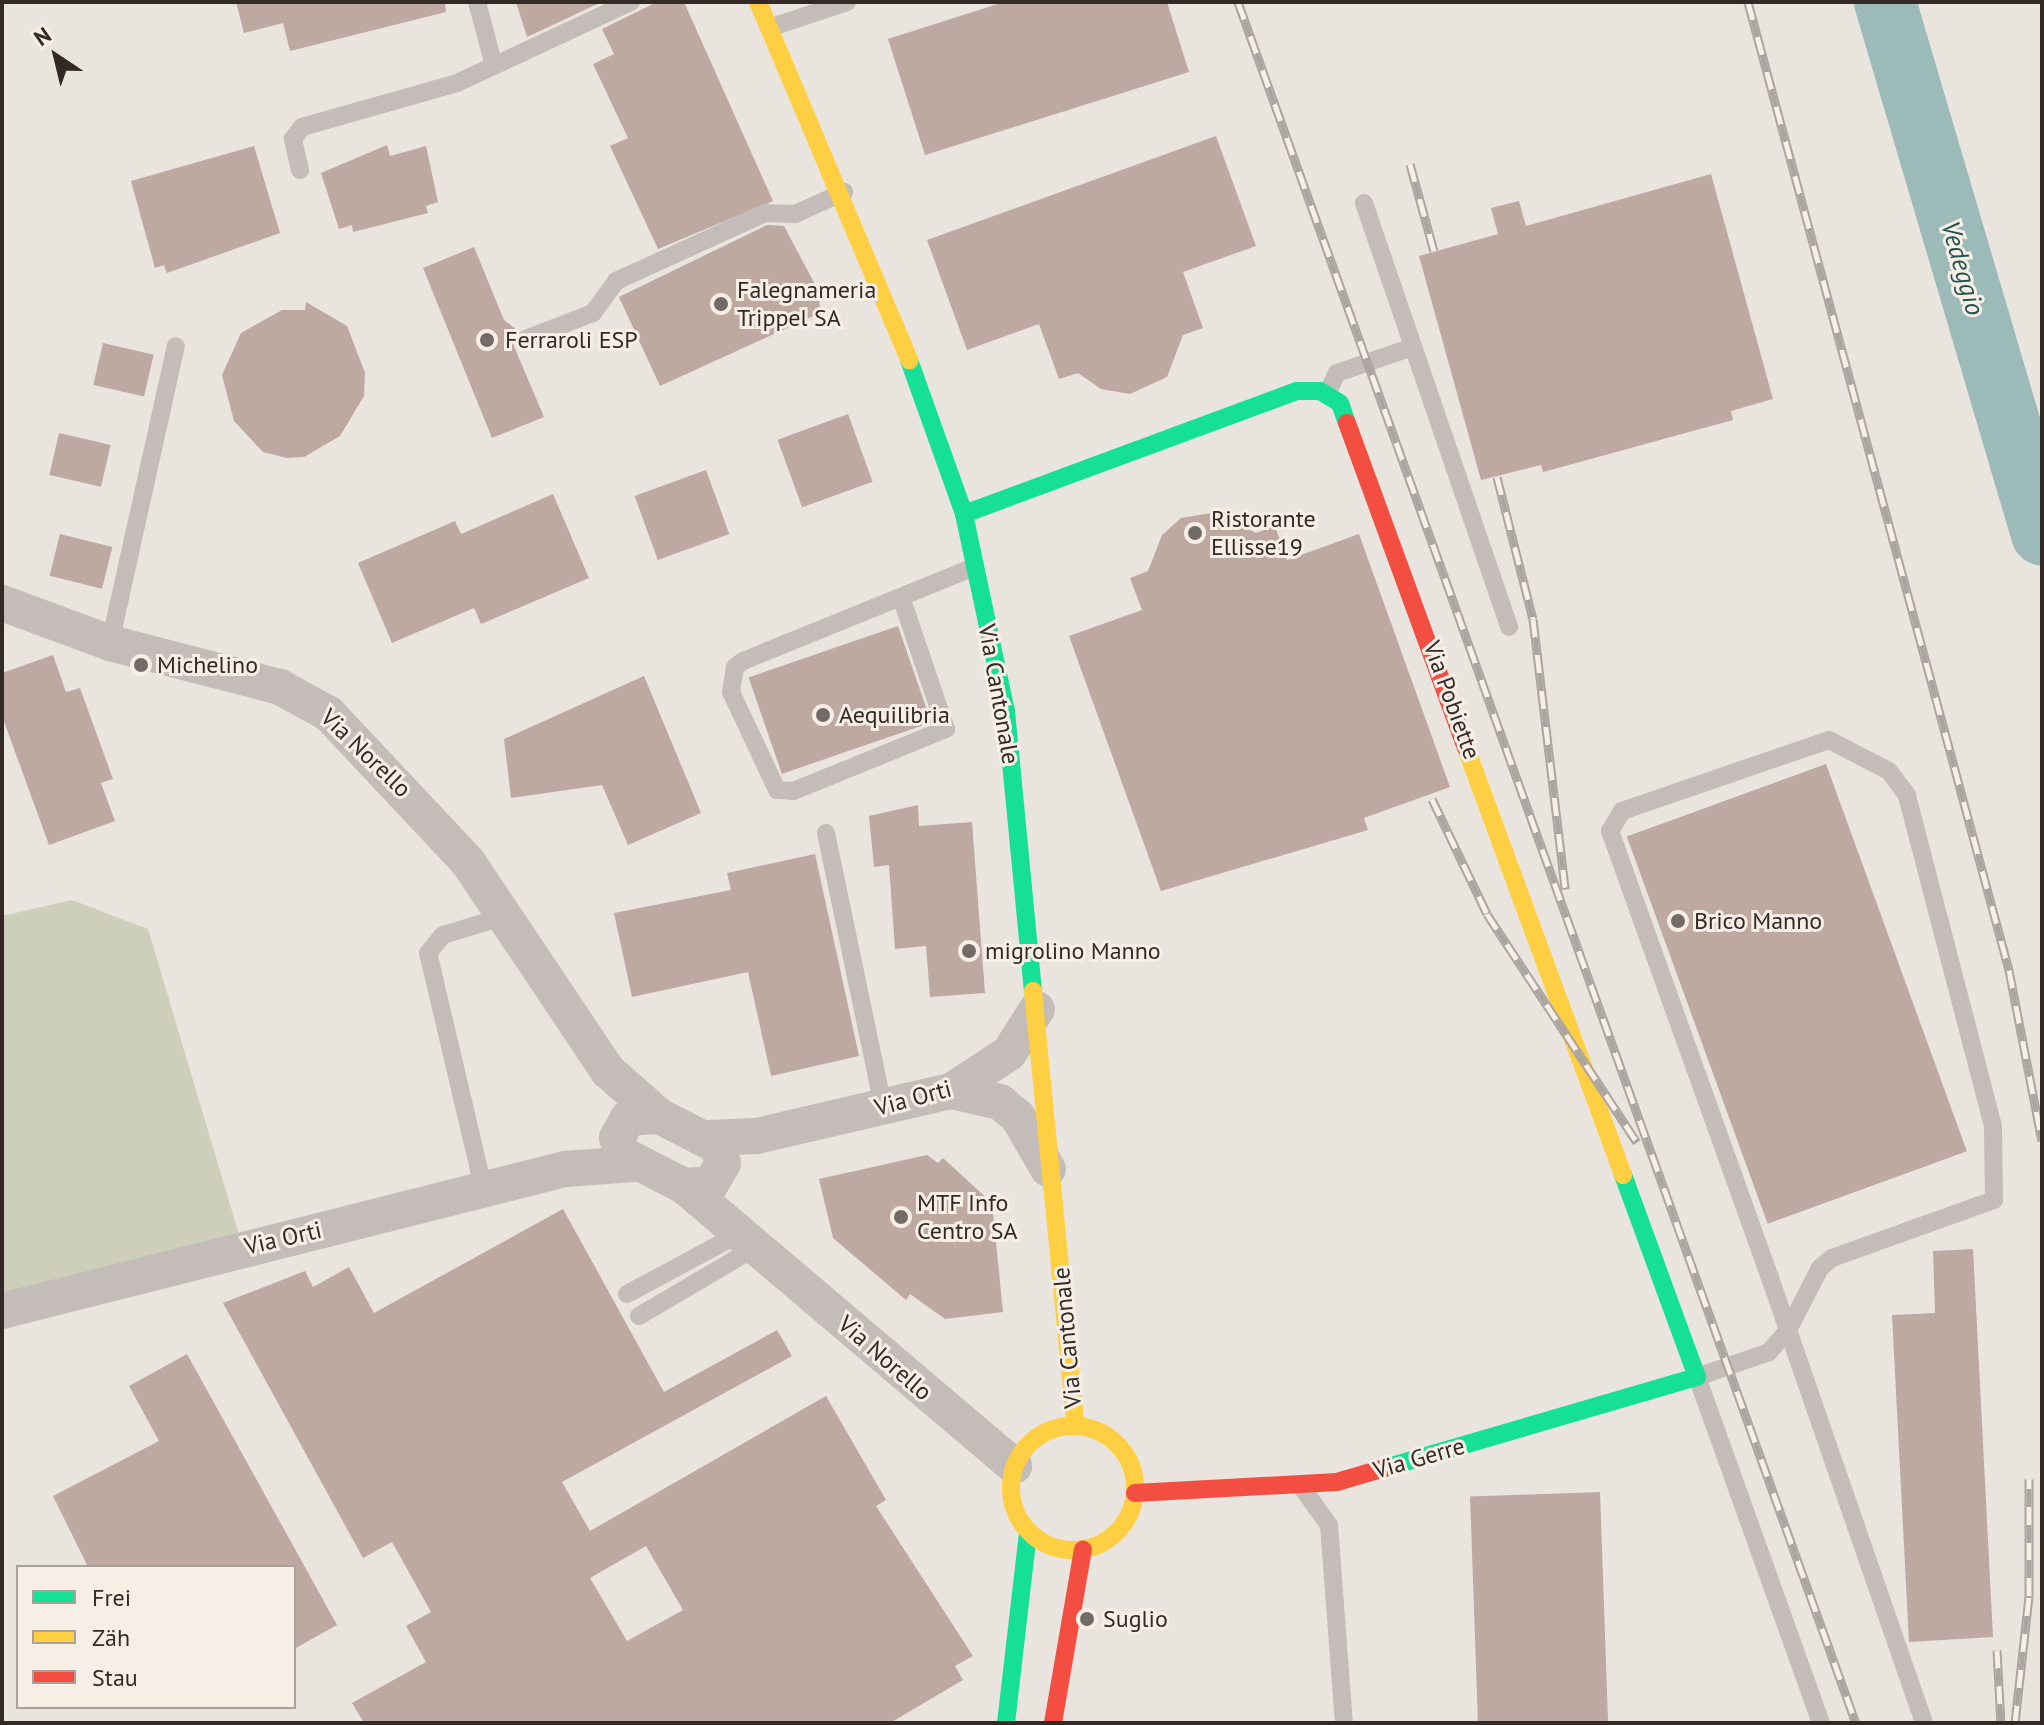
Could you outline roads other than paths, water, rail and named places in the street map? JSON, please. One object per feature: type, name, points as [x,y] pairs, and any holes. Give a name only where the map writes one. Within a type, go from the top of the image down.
[{"type":"main road","name":"Via Cantonale","points":[[758,2],[844,192],[964,514],[1006,711],[1076,1426]]},
{"type":"main road","points":[[964,514],[1296,391],[1327,394]]},
{"type":"main road","name":"Via Pobiette","points":[[1327,394],[1353,424],[1697,1377]]},
{"type":"main road","name":"Via Gerre","points":[[1135,1493],[1301,1487],[1697,1377]]},
{"type":"main road","points":[[1076,1426],[1120,1447],[1135,1493],[1113,1536],[1083,1550],[1063,1550],[1028,1532],[1011,1501],[1014,1466],[1039,1436],[1076,1426]]},
{"type":"main road","points":[[1006,1723],[1028,1532]]},
{"type":"main road","points":[[1053,1723],[1083,1550]]},
{"type":"street","name":"Via Norello","points":[[2,603],[110,643],[280,687],[329,714],[429,815],[506,916],[608,1071],[659,1116],[708,1166],[749,1240],[1014,1466]]},
{"type":"street","name":"Via Orti","points":[[708,1166],[757,1136],[951,1091],[1009,1053],[1037,1009]]},
{"type":"street","name":"Via Norello","points":[[608,1071],[624,1142],[708,1166]]},
{"type":"street","points":[[951,1091],[987,1095],[1018,1117],[1053,1177]]},
{"type":"street","points":[[624,1142],[635,1114],[659,1116]]},
{"type":"street","name":"Via Orti","points":[[2,1311],[565,1169],[624,1142]]},
{"type":"lane","points":[[477,2],[494,66]]},
{"type":"lane","points":[[300,170],[293,139],[302,127],[494,66],[631,2]]},
{"type":"lane","points":[[769,28],[847,2]]},
{"type":"lane","points":[[526,339],[593,313],[616,281],[765,213],[795,214],[844,192]]},
{"type":"lane","points":[[1364,203],[1509,627]]},
{"type":"lane","points":[[110,643],[176,346]]},
{"type":"lane","points":[[1327,394],[1337,373],[1413,347]]},
{"type":"lane","points":[[901,597],[946,729],[793,791],[777,790],[731,692],[735,667],[901,597],[975,567]]},
{"type":"lane","points":[[1821,1723],[1697,1377],[1761,1356],[1788,1330],[1825,1262],[1994,1200],[1993,1126],[1907,795],[1889,771],[1829,740],[1622,811],[1610,823],[1788,1330],[1924,1723]]},
{"type":"lane","points":[[826,833],[883,1107]]},
{"type":"lane","points":[[484,1191],[428,953],[443,935],[506,916]]},
{"type":"lane","points":[[627,1294],[749,1240]]},
{"type":"lane","points":[[639,1316],[749,1240]]},
{"type":"lane","points":[[1301,1487],[1329,1525],[1344,1723]]},
{"type":"waterway","name":"Vedeggio","points":[[1885,2],[2042,534]]},
{"type":"railway","points":[[1238,2],[1856,1723]]},
{"type":"railway","points":[[1748,2],[2009,970],[2042,1141]]},
{"type":"railway","points":[[1410,164],[1434,251]]},
{"type":"railway","points":[[1497,477],[1533,619],[1565,889]]},
{"type":"railway","points":[[1432,799],[1487,914],[1637,1142]]},
{"type":"railway","points":[[2015,1723],[2029,1596],[2029,1479]]},
{"type":"railway","points":[[1997,1650],[2001,1723]]},
{"type":"place","name":"Falegnameria Trippel SA","points":[[721,304]]},
{"type":"place","name":"Ferraroli ESP","points":[[487,340]]},
{"type":"place","name":"Ristorante Ellisse19","points":[[1195,533]]},
{"type":"place","name":"Michelino","points":[[141,665]]},
{"type":"place","name":"Aequilibria","points":[[823,715]]},
{"type":"place","name":"Brico Manno","points":[[1678,921]]},
{"type":"place","name":"migrolino Manno","points":[[969,951]]},
{"type":"place","name":"MTF Info Centro SA","points":[[901,1217]]},
{"type":"place","name":"Suglio","points":[[1087,1619]]}]
